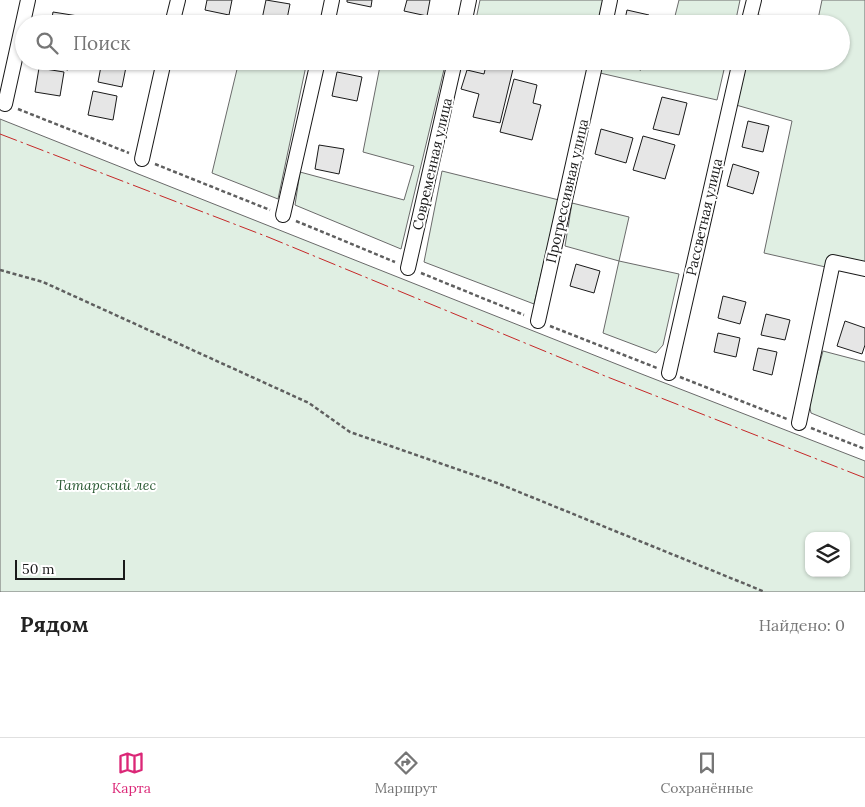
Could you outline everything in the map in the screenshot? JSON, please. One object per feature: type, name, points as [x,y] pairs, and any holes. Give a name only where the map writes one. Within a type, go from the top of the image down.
[{"type":"street","points":[[25,15],[28,0]]},
{"type":"street","points":[[174,15],[178,0]]},
{"type":"street","points":[[329,15],[332,0]]},
{"type":"street","points":[[466,15],[470,0]]},
{"type":"street","points":[[606,15],[610,0]]},
{"type":"street","points":[[750,15],[754,0]]},
{"type":"street","points":[[5,104],[15,59]]},
{"type":"street","points":[[142,159],[162,70]]},
{"type":"street","points":[[283,215],[316,70]]},
{"type":"street","name":"Современная улица","points":[[408,268],[454,70]]},
{"type":"street","name":"Прогрессивная улица","points":[[538,321],[594,70]]},
{"type":"street","name":"Рассветная улица","points":[[669,373],[738,70]]},
{"type":"street","points":[[799,423],[833,262],[865,270]]},
{"type":"path","points":[[5,104],[283,215],[538,321],[865,449]]},
{"type":"path","points":[[0,270],[43,282],[309,404],[350,432],[497,483],[765,592]]},
{"type":"green space","points":[[480,0],[603,0],[600,15],[477,15]]},
{"type":"green space","points":[[679,0],[740,0],[737,15],[675,15]]},
{"type":"green space","points":[[822,0],[865,0],[865,276],[764,253],[792,121],[729,103],[740,70],[850,70],[850,15],[819,15]]},
{"type":"green space","points":[[237,70],[305,70],[278,199],[212,173]]},
{"type":"green space","points":[[379,70],[444,70],[401,249],[295,205],[300,172],[404,200],[414,166],[363,152]]},
{"type":"green space","points":[[601,70],[724,70],[717,100],[600,73]]},
{"type":"green space","name":"Татарский лес","points":[[0,119],[865,461],[865,592],[0,592]]},
{"type":"green space","points":[[442,171],[559,200],[534,304],[424,262]]},
{"type":"green space","points":[[572,203],[629,217],[619,261],[565,246]]},
{"type":"green space","points":[[619,261],[679,274],[663,345],[656,353],[603,333]]},
{"type":"green space","points":[[823,351],[865,362],[865,435],[811,413],[809,403]]},
{"type":"building","points":[[207,0],[232,0],[229,15],[205,10]]},
{"type":"building","points":[[266,0],[290,4],[288,15],[263,15]]},
{"type":"building","points":[[347,0],[372,0],[371,7],[347,2]]},
{"type":"building","points":[[407,0],[430,0],[427,15],[404,11]]},
{"type":"building","points":[[627,10],[649,15],[626,15]]},
{"type":"building","points":[[53,12],[72,15],[52,15]]},
{"type":"building","points":[[39,70],[64,72],[60,96],[35,92]]},
{"type":"building","points":[[100,70],[125,70],[122,87],[98,82]]},
{"type":"building","points":[[467,70],[484,74],[485,70],[513,70],[500,123],[473,117],[479,94],[461,89]]},
{"type":"building","points":[[337,72],[362,77],[357,101],[332,96]]},
{"type":"building","points":[[514,79],[537,85],[533,103],[541,105],[532,140],[500,132]]},
{"type":"building","points":[[93,91],[117,96],[113,120],[88,115]]},
{"type":"building","points":[[662,97],[687,103],[679,135],[653,129]]},
{"type":"building","points":[[748,121],[769,126],[763,152],[742,147]]},
{"type":"building","points":[[601,129],[633,138],[626,163],[595,154]]},
{"type":"building","points":[[643,136],[675,145],[665,179],[633,170]]},
{"type":"building","points":[[319,145],[344,149],[339,174],[315,169]]},
{"type":"building","points":[[733,164],[759,172],[753,194],[727,186]]},
{"type":"building","points":[[576,264],[600,271],[594,293],[570,286]]},
{"type":"building","points":[[723,296],[746,302],[740,324],[718,318]]},
{"type":"building","points":[[766,314],[790,320],[785,340],[761,335]]},
{"type":"building","points":[[845,321],[865,328],[865,345],[862,354],[837,346]]},
{"type":"building","points":[[718,333],[740,338],[736,357],[714,352]]},
{"type":"building","points":[[758,348],[777,352],[772,375],[753,370]]},
{"type":"power","points":[[0,134],[268,237],[605,376],[865,478]]}]
